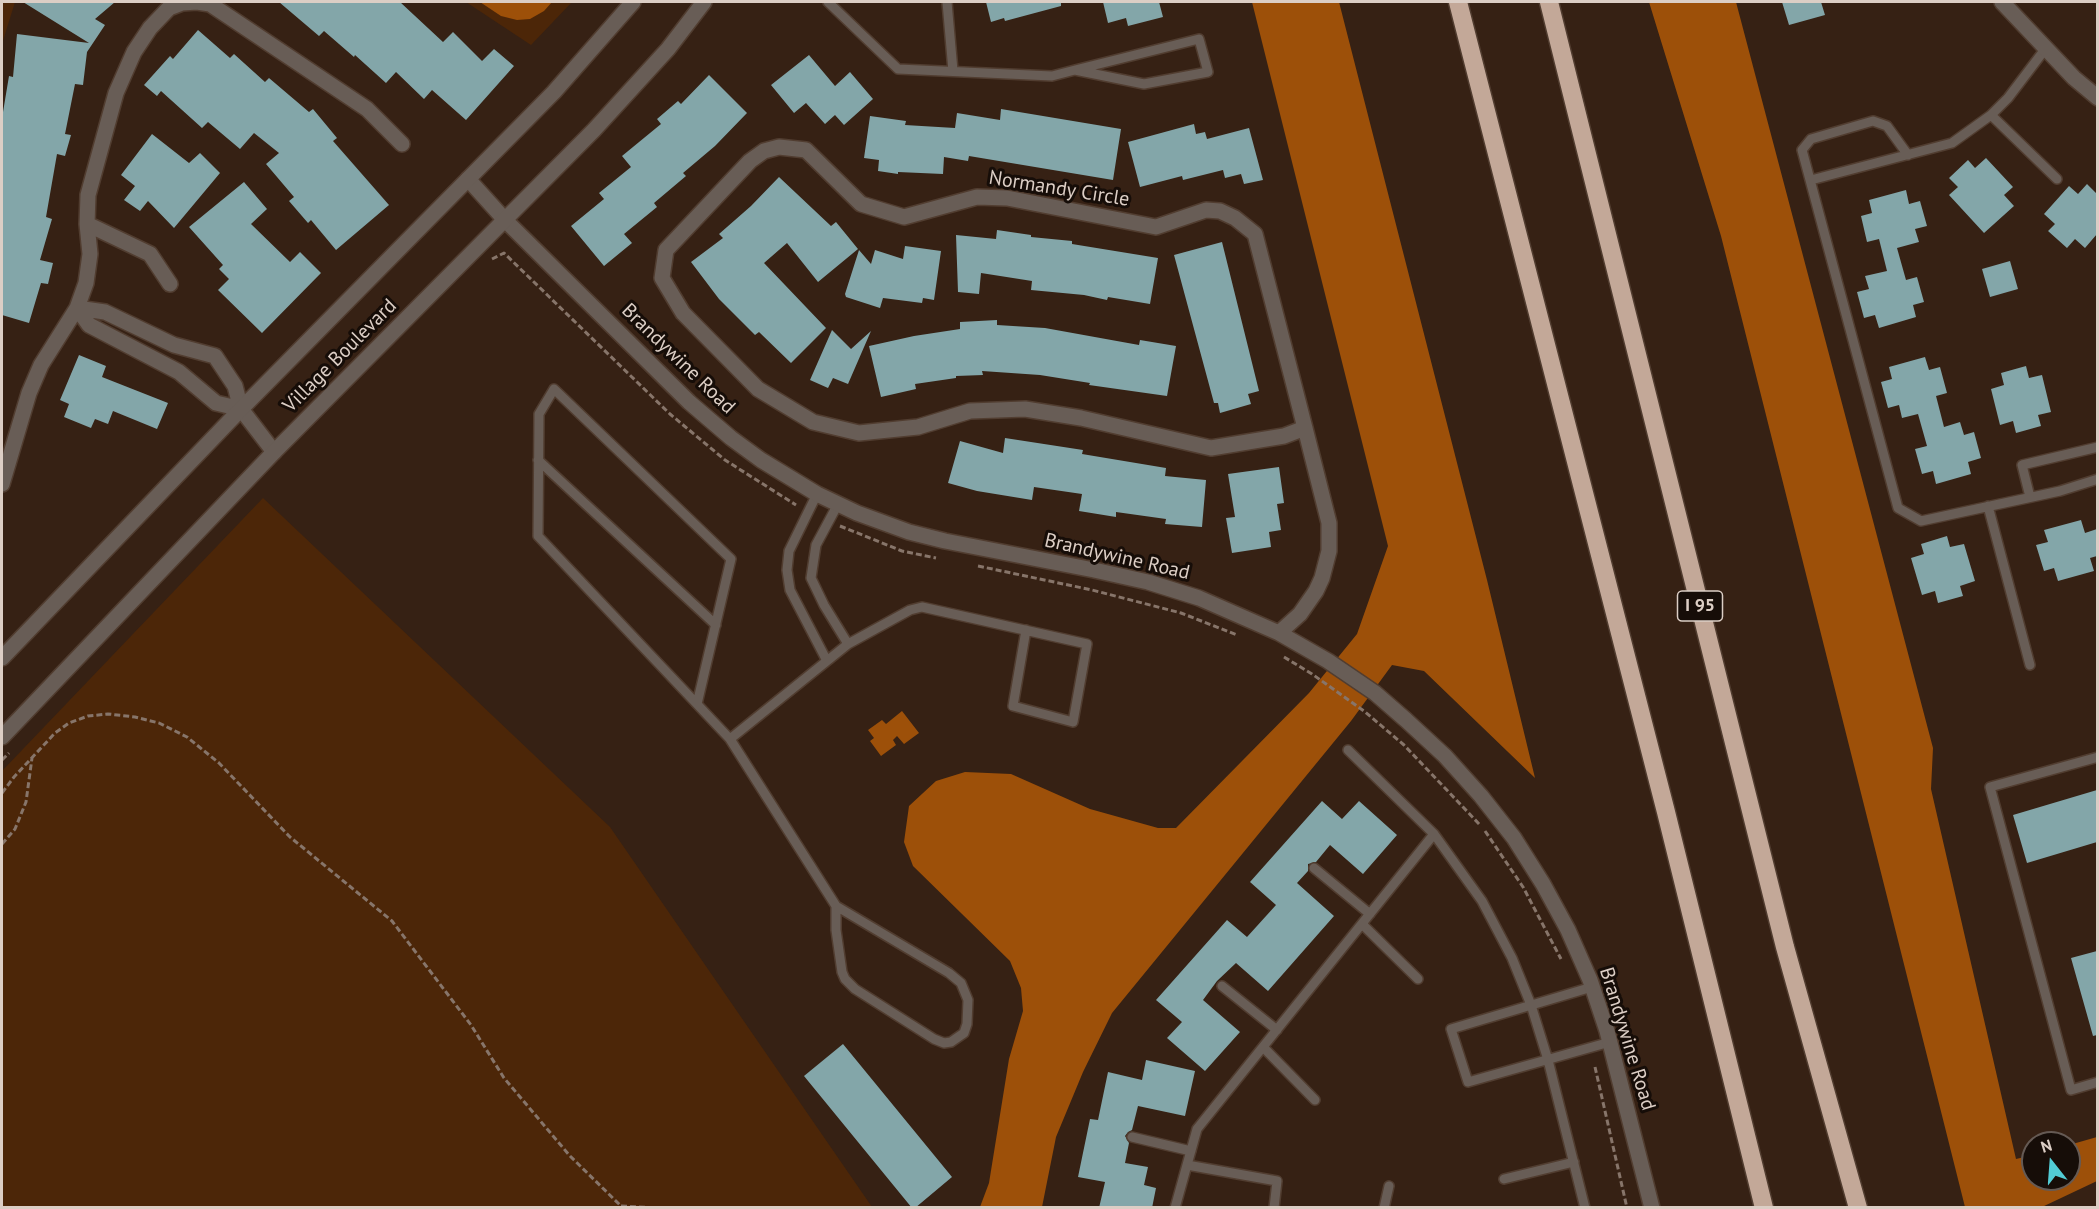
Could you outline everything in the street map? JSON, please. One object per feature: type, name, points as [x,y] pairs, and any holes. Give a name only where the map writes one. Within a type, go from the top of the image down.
[{"type":"highway","points":[[1458,2],[1666,812],[1764,1208]]},
{"type":"highway","name":"I 95","points":[[1549,2],[1785,947],[1858,1208]]},
{"type":"street","name":"Village Boulevard","points":[[2,658],[241,409],[554,92],[633,2]]},
{"type":"street","name":"Village Boulevard","points":[[2,737],[274,452],[594,130],[668,49],[704,2]]},
{"type":"street","points":[[2002,2],[2074,78],[2097,98]]},
{"type":"street","points":[[2,484],[29,393],[41,365],[77,308],[86,283],[89,269],[87,209],[91,180],[116,93],[134,52],[159,17],[169,8],[182,3],[210,4],[367,109],[402,144]]},
{"type":"street","name":"Normandy Circle","points":[[1279,633],[1300,614],[1322,579],[1329,551],[1329,523],[1326,508],[1255,234],[1235,218],[1206,210],[1156,227],[1007,198],[977,197],[904,216],[861,204],[806,150],[779,147],[764,151],[750,161],[666,250],[662,278],[683,313],[758,389],[813,422],[859,433],[918,427],[970,411],[1026,409],[1081,418],[1211,448],[1284,436],[1305,428]]},
{"type":"street","name":"Brandywine Road","points":[[468,179],[505,220],[689,402],[753,454],[817,494],[909,532],[1148,582],[1199,598],[1279,633],[1328,661],[1375,693],[1445,756],[1481,796],[1514,838],[1568,930],[1592,987],[1610,1042],[1652,1208]]},
{"type":"street","points":[[87,224],[150,254],[170,284]]},
{"type":"street","points":[[77,308],[88,325],[179,372],[216,403],[241,409]]},
{"type":"street","points":[[77,308],[105,312],[174,345],[215,356],[235,386],[241,409],[274,452]]},
{"type":"lane","points":[[828,2],[898,69],[1052,76],[1075,70],[1199,39],[1208,72],[1144,84],[1075,70]]},
{"type":"lane","points":[[947,2],[953,71]]},
{"type":"lane","points":[[1811,180],[1952,143],[1991,115],[2008,98],[2046,48]]},
{"type":"lane","points":[[1991,115],[2057,179]]},
{"type":"lane","points":[[1908,155],[1887,126],[1873,121],[1811,139],[1802,150],[1898,508],[1922,521],[2060,491],[2097,479]]},
{"type":"lane","points":[[697,704],[731,559],[554,389],[539,414],[538,536],[730,739],[836,906],[962,983],[968,1000],[967,1024],[964,1033],[951,1042],[944,1043],[934,1039],[855,989],[845,979],[842,972],[836,930],[836,906]]},
{"type":"lane","points":[[2030,497],[2022,465],[2097,447]]},
{"type":"lane","points":[[538,460],[716,625]]},
{"type":"lane","points":[[817,494],[789,551],[787,570],[790,590],[802,617],[827,661]]},
{"type":"lane","points":[[838,504],[816,545],[812,578],[824,605],[848,644]]},
{"type":"lane","points":[[1988,506],[2030,665]]},
{"type":"lane","points":[[730,739],[848,644],[910,610],[922,607],[1026,630],[1087,644],[1073,722],[1013,706],[1026,630]]},
{"type":"lane","points":[[1348,750],[1434,834],[1482,901],[1512,958],[1531,1005],[1548,1060],[1585,1208]]},
{"type":"lane","points":[[2097,757],[1990,787],[2071,1090],[2097,1082]]},
{"type":"lane","points":[[1175,1208],[1197,1130],[1434,834]]},
{"type":"lane","points":[[1314,868],[1370,914]]},
{"type":"lane","points":[[1362,924],[1418,979]]},
{"type":"lane","points":[[1222,986],[1277,1030]]},
{"type":"lane","points":[[1592,987],[1451,1029],[1464,1072],[1468,1082],[1610,1042]]},
{"type":"lane","points":[[1263,1047],[1315,1100]]},
{"type":"lane","points":[[1132,1137],[1191,1151]]},
{"type":"lane","points":[[1504,1179],[1574,1162]]},
{"type":"lane","points":[[1187,1165],[1276,1181],[1274,1208]]},
{"type":"lane","points":[[1384,1208],[1389,1186]]},
{"type":"path","points":[[485,266],[493,258],[504,253],[670,414],[725,460],[802,510]]},
{"type":"path","points":[[846,528],[903,551],[936,558]]},
{"type":"path","points":[[969,565],[1092,590],[1170,610],[1243,637]]},
{"type":"path","points":[[1283,657],[1312,674],[1364,711],[1404,745],[1483,828],[1523,887],[1561,960]]},
{"type":"path","points":[[2,793],[55,733],[69,723],[88,716],[108,714],[135,717],[159,723],[188,737],[219,764],[290,837],[392,921],[471,1025],[504,1078],[570,1156],[622,1207],[658,1208]]},
{"type":"path","points":[[2,760],[10,752]]},
{"type":"path","points":[[2,844],[15,830],[26,802],[32,758]]},
{"type":"path","points":[[1596,1067],[1627,1208]]},
{"type":"shaded area","points":[[2,2],[15,2],[2,44]]},
{"type":"shaded area","points":[[466,2],[572,2],[531,45]]},
{"type":"shaded area","points":[[480,2],[552,2],[544,11],[530,19],[517,20],[501,16]]},
{"type":"shaded area","points":[[1252,2],[1339,2],[1487,580],[1535,778],[1424,671],[1392,665],[1351,721],[1112,1013],[1083,1072],[1056,1137],[1042,1207],[980,1207],[989,1183],[1009,1059],[1023,1011],[1021,988],[1010,961],[913,866],[904,842],[909,806],[936,781],[965,772],[1011,774],[1090,809],[1158,828],[1176,828],[1309,693],[1357,634],[1388,546]]},
{"type":"shaded area","points":[[1649,2],[1736,2],[1933,748],[1931,789],[2016,1159],[2021,1158],[2021,1191],[2076,1191],[2042,1207],[1965,1207],[1721,236]]},
{"type":"shaded area","points":[[263,498],[610,827],[872,1207],[2,1207],[2,771]]},
{"type":"shaded area","points":[[902,711],[919,733],[904,744],[897,736],[893,740],[896,745],[881,756],[870,741],[874,738],[868,730],[882,720],[886,724]]},
{"type":"shaded area","points":[[2097,1137],[2097,1181],[2081,1189],[2081,1142]]},
{"type":"building","points":[[23,2],[115,2],[95,19],[105,25],[87,52],[83,85],[75,84],[65,134],[71,135],[65,156],[57,154],[46,217],[52,219],[40,260],[53,263],[48,284],[41,283],[29,323],[2,315],[2,118],[9,76],[13,77],[17,34],[89,43]]},
{"type":"building","points":[[279,2],[400,2],[443,42],[453,32],[482,61],[494,49],[514,66],[466,120],[432,90],[424,99],[396,72],[386,83],[324,31],[319,36]]},
{"type":"building","points":[[986,2],[1061,2],[1061,6],[1005,21],[1004,18],[991,22]]},
{"type":"building","points":[[1103,2],[1159,2],[1163,17],[1128,26],[1126,18],[1108,23]]},
{"type":"building","points":[[1782,2],[1821,2],[1825,15],[1789,25]]},
{"type":"building","points":[[198,30],[230,58],[234,54],[265,82],[269,78],[309,112],[313,109],[337,138],[333,141],[389,205],[336,250],[311,220],[308,223],[289,201],[294,197],[266,164],[279,153],[254,133],[240,149],[208,122],[202,128],[161,91],[157,96],[144,85],[170,56],[173,59]]},
{"type":"building","points":[[809,55],[835,86],[850,72],[873,99],[844,125],[835,115],[825,124],[806,103],[794,113],[771,85]]},
{"type":"building","points":[[709,75],[747,113],[715,146],[683,173],[686,176],[654,203],[657,207],[624,234],[632,243],[604,266],[571,226],[604,199],[599,193],[631,167],[622,156],[661,124],[657,119],[678,101],[681,104]]},
{"type":"building","points":[[1001,109],[1121,129],[1113,180],[969,156],[968,161],[944,157],[943,174],[898,172],[898,174],[878,171],[879,160],[864,158],[870,116],[906,121],[905,125],[955,128],[957,113],[1000,120]]},
{"type":"building","points":[[1194,124],[1196,134],[1205,132],[1207,139],[1249,128],[1263,180],[1244,184],[1241,174],[1225,178],[1223,170],[1183,180],[1182,176],[1140,187],[1128,142]]},
{"type":"building","points":[[152,134],[189,163],[200,153],[220,173],[174,228],[148,201],[140,211],[124,200],[135,186],[121,175]]},
{"type":"building","points":[[1986,158],[2013,187],[2004,195],[2014,206],[1984,233],[1949,195],[1958,187],[1949,178],[1968,160],[1975,168]]},
{"type":"building","points":[[779,177],[831,226],[836,222],[858,249],[818,282],[787,243],[764,263],[826,328],[791,363],[759,332],[755,335],[719,299],[691,262],[723,238],[719,234]]},
{"type":"building","points":[[244,182],[267,209],[251,224],[290,262],[300,252],[321,273],[262,333],[218,290],[229,279],[219,269],[223,265],[189,227]]},
{"type":"building","points":[[2087,184],[2097,194],[2097,234],[2085,248],[2075,239],[2067,248],[2048,231],[2055,224],[2044,214],[2069,186],[2078,194]]},
{"type":"building","points":[[1906,190],[1909,204],[1920,201],[1927,226],[1915,229],[1919,242],[1897,248],[1906,280],[1917,277],[1924,302],[1913,305],[1916,317],[1879,328],[1875,315],[1864,318],[1857,292],[1869,289],[1865,276],[1887,271],[1879,239],[1867,242],[1861,216],[1872,213],[1869,200]]},
{"type":"building","points":[[997,230],[1031,235],[1031,237],[1072,241],[1072,244],[1158,258],[1150,304],[1108,297],[1107,300],[1084,295],[1031,290],[1032,281],[981,273],[979,294],[958,292],[956,235],[996,239]]},
{"type":"building","points":[[1222,242],[1259,391],[1248,394],[1251,404],[1220,413],[1218,403],[1214,403],[1174,255]]},
{"type":"building","points":[[905,246],[941,251],[934,300],[923,298],[922,303],[883,298],[880,308],[846,297],[859,250],[871,264],[875,250],[903,259]]},
{"type":"building","points":[[2010,261],[2018,289],[1990,297],[1982,269]]},
{"type":"building","points":[[997,320],[997,325],[1045,328],[1139,345],[1140,340],[1176,346],[1167,396],[1089,385],[1090,383],[1040,375],[982,371],[983,375],[956,376],[956,378],[915,384],[916,389],[881,397],[869,346],[960,329],[960,322]]},
{"type":"building","points":[[832,330],[851,349],[871,331],[848,384],[833,378],[828,388],[810,380]]},
{"type":"building","points":[[79,355],[106,366],[102,377],[168,403],[157,429],[113,411],[108,424],[95,419],[91,428],[64,417],[69,404],[60,400]]},
{"type":"building","points":[[1925,357],[1929,370],[1940,367],[1947,393],[1936,396],[1944,427],[1960,422],[1964,435],[1974,432],[1981,458],[1968,462],[1971,474],[1936,484],[1933,471],[1922,474],[1915,449],[1927,446],[1918,414],[1902,418],[1899,405],[1888,408],[1881,382],[1892,379],[1889,367]]},
{"type":"building","points":[[2026,366],[2029,378],[2042,375],[2051,412],[2038,415],[2041,426],[2016,433],[2013,421],[2000,425],[1991,389],[2004,385],[2001,373]]},
{"type":"building","points":[[1005,438],[1083,450],[1082,454],[1166,468],[1165,476],[1206,480],[1202,527],[1165,524],[1166,519],[1116,512],[1116,517],[1079,511],[1082,494],[1034,487],[1032,500],[977,491],[948,483],[960,441],[1003,453]]},
{"type":"building","points":[[1279,467],[1284,503],[1277,504],[1281,530],[1269,532],[1271,547],[1232,553],[1226,518],[1235,517],[1228,474]]},
{"type":"building","points":[[2081,520],[2085,533],[2097,529],[2097,556],[2090,558],[2094,571],[2058,581],[2054,568],[2044,571],[2036,545],[2048,542],[2044,530]]},
{"type":"building","points":[[1947,536],[1950,547],[1964,544],[1975,581],[1960,586],[1963,596],[1938,603],[1935,591],[1922,595],[1911,558],[1924,554],[1921,544]]},
{"type":"building","points":[[2097,790],[2097,842],[2027,863],[2013,815]]},
{"type":"building","points":[[1322,801],[1342,819],[1359,801],[1397,835],[1363,874],[1330,845],[1316,862],[1308,864],[1308,871],[1297,883],[1334,916],[1268,991],[1236,963],[1217,981],[1203,1000],[1240,1032],[1205,1071],[1167,1038],[1182,1022],[1156,1000],[1227,920],[1247,937],[1276,905],[1250,882]]},
{"type":"building","points":[[2097,951],[2097,1035],[2093,1036],[2071,958]]},
{"type":"building","points":[[843,1044],[952,1177],[915,1208],[912,1208],[804,1076]]},
{"type":"building","points":[[1146,1060],[1195,1071],[1185,1116],[1138,1106],[1132,1130],[1125,1136],[1129,1143],[1125,1163],[1148,1167],[1144,1185],[1156,1188],[1152,1208],[1099,1208],[1105,1182],[1078,1177],[1090,1119],[1098,1120],[1108,1072],[1142,1080]]}]
